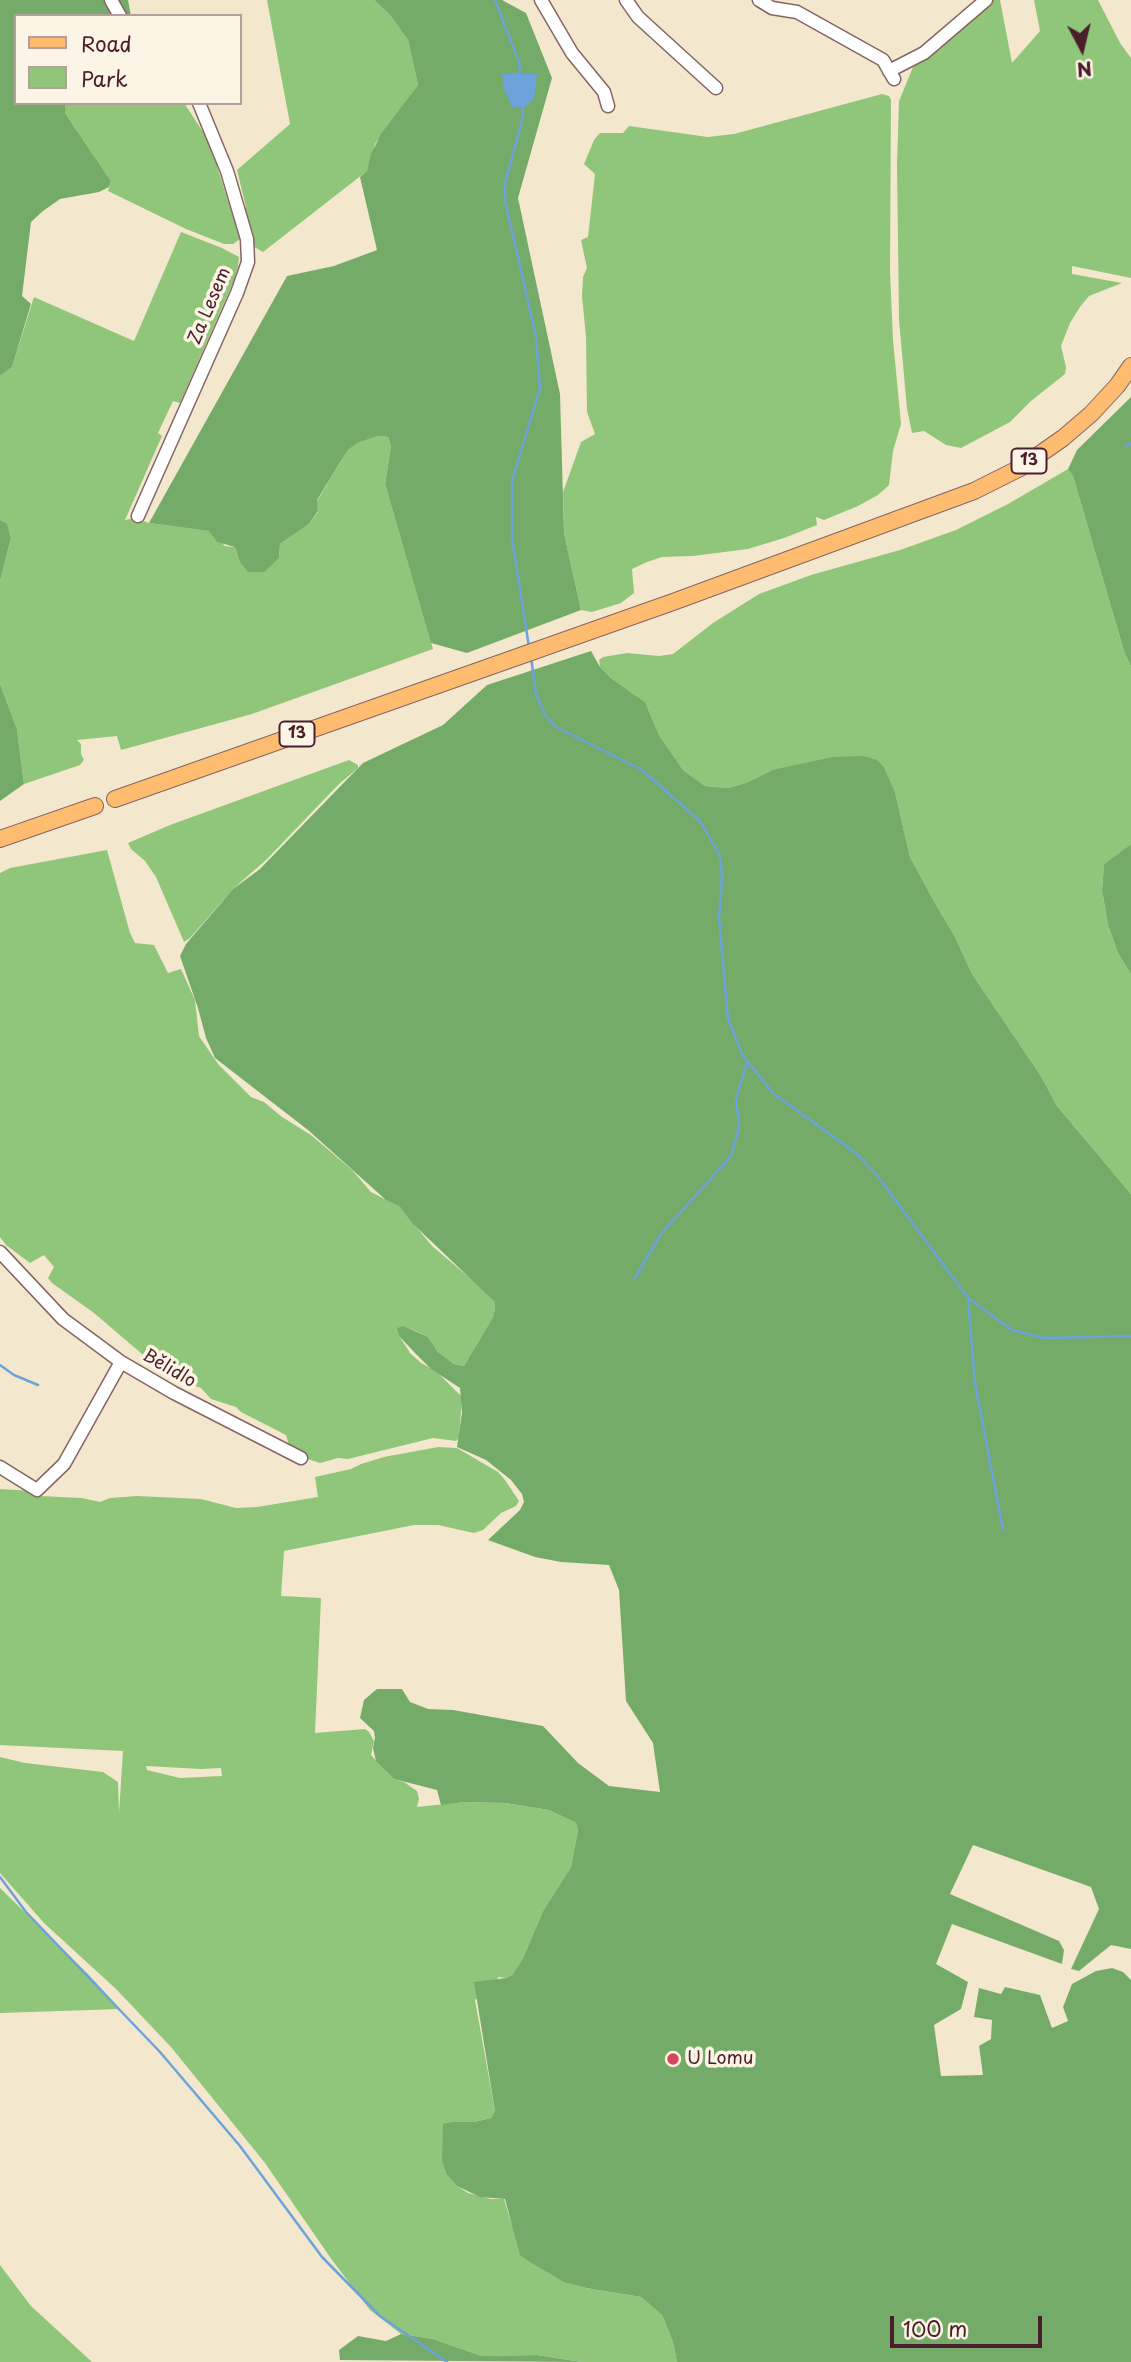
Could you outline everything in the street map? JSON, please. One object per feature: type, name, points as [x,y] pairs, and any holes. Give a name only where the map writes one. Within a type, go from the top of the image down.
[{"type":"main road","name":"13","points":[[116,799],[673,602],[974,491],[1008,474],[1063,438],[1091,414],[1131,366]]},
{"type":"main road","points":[[0,839],[95,806]]},
{"type":"street","points":[[541,0],[572,54],[604,92],[608,106]]},
{"type":"street","points":[[626,0],[638,17],[716,88]]},
{"type":"street","points":[[759,0],[772,8],[797,12],[825,26],[883,60],[891,75],[924,53],[986,0]]},
{"type":"street","name":"Za Lesem","points":[[138,516],[237,293],[248,262],[247,239],[227,171],[200,105]]},
{"type":"street","points":[[0,1252],[63,1319],[121,1362]]},
{"type":"street","name":"Bělidlo","points":[[0,1467],[37,1490],[64,1465],[121,1362],[174,1393],[301,1458]]},
{"type":"green space","points":[[0,0],[128,0],[131,14],[14,14],[14,105],[65,105],[65,113],[111,181],[109,187],[99,192],[60,199],[31,222],[22,296],[31,304],[12,367],[0,376]]},
{"type":"green space","points":[[267,0],[374,0],[389,14],[408,40],[418,85],[375,144],[367,171],[263,252],[251,245],[242,211],[246,207],[237,170],[290,124]]},
{"type":"green space","points":[[374,0],[502,0],[526,13],[552,78],[518,198],[560,394],[564,533],[581,610],[467,653],[431,643],[385,484],[391,446],[388,437],[378,436],[357,443],[348,450],[317,500],[318,511],[309,524],[280,544],[279,558],[264,572],[248,572],[240,562],[235,547],[217,542],[209,531],[149,523],[287,276],[334,266],[377,250],[360,177],[367,171],[371,154],[381,134],[418,85],[408,40],[389,14]]},
{"type":"green space","points":[[993,0],[1000,0],[1012,63],[1040,31],[1034,0],[1098,0],[1120,43],[1131,58],[1131,278],[1072,266],[1072,274],[1122,283],[1089,296],[1080,307],[1061,346],[1065,374],[1010,422],[961,448],[946,445],[924,431],[912,433],[907,409],[899,320],[899,101],[913,67],[940,49]]},
{"type":"green space","points":[[882,94],[889,96],[891,100],[890,271],[901,424],[893,451],[889,485],[878,495],[858,506],[824,520],[816,517],[817,525],[784,538],[748,549],[662,557],[647,562],[632,569],[634,593],[621,603],[592,612],[581,610],[564,533],[563,492],[581,442],[595,434],[587,412],[586,337],[582,296],[583,277],[587,268],[581,240],[588,237],[595,174],[584,164],[594,140],[600,133],[623,133],[629,126],[708,137],[734,134]]},
{"type":"green space","points":[[65,105],[185,105],[209,141],[240,239],[233,244],[224,244],[186,229],[108,191],[111,181],[65,113]]},
{"type":"green space","points":[[181,232],[239,257],[238,266],[180,403],[173,401],[158,433],[162,436],[125,520],[135,518],[149,523],[210,531],[225,546],[235,547],[240,562],[279,558],[280,544],[309,524],[318,512],[317,501],[348,450],[356,443],[378,436],[388,437],[391,446],[385,484],[433,649],[252,714],[121,750],[117,736],[77,740],[81,744],[84,760],[80,765],[24,784],[17,729],[0,684],[0,581],[11,538],[7,523],[0,520],[0,376],[12,367],[34,297],[134,341]]},
{"type":"green space","points":[[1131,397],[1131,667],[1073,476],[1068,469],[1077,450]]},
{"type":"green space","points":[[1068,469],[1073,476],[1131,667],[1131,844],[1104,864],[1102,890],[1108,925],[1118,953],[1131,974],[1131,1194],[1057,1106],[1041,1076],[972,974],[955,937],[910,857],[895,792],[877,760],[772,770],[746,783],[728,788],[705,786],[683,770],[659,735],[645,702],[611,678],[600,667],[599,660],[627,653],[659,656],[673,654],[713,623],[759,594],[956,530]]},
{"type":"green space","points":[[0,520],[7,523],[11,538],[0,581]]},
{"type":"green space","points":[[591,651],[600,667],[611,678],[645,702],[659,735],[683,770],[705,786],[728,788],[746,783],[772,770],[833,757],[863,756],[877,760],[883,766],[895,792],[910,857],[955,937],[972,974],[1041,1076],[1057,1106],[1131,1194],[1131,1949],[1111,1945],[1079,1971],[1071,1969],[1099,1909],[1091,1887],[973,1845],[950,1894],[1059,1941],[1064,1950],[1062,1964],[952,1924],[936,1964],[968,1982],[961,2009],[934,2025],[941,2076],[983,2075],[979,2046],[991,2039],[992,2020],[974,2017],[979,1988],[1001,1994],[1005,1987],[1040,1995],[1052,2028],[1068,2021],[1063,2007],[1072,1984],[1096,1971],[1112,1968],[1123,1972],[1131,1980],[1131,2362],[677,2362],[673,2342],[662,2315],[641,2297],[563,2282],[533,2264],[520,2255],[505,2199],[480,2197],[457,2186],[447,2175],[442,2161],[443,2124],[491,2118],[495,2111],[474,1982],[512,1975],[523,1958],[543,1911],[571,1867],[578,1830],[576,1823],[549,1810],[505,1803],[464,1802],[441,1805],[437,1790],[394,1779],[376,1761],[373,1748],[374,1731],[360,1718],[364,1700],[377,1689],[402,1689],[410,1702],[428,1709],[453,1710],[543,1726],[578,1763],[609,1786],[660,1792],[653,1743],[626,1701],[619,1590],[609,1565],[561,1562],[535,1557],[488,1540],[520,1510],[524,1502],[522,1494],[511,1480],[486,1460],[457,1447],[462,1413],[460,1388],[431,1369],[400,1337],[397,1328],[404,1326],[428,1337],[438,1352],[454,1364],[464,1366],[493,1317],[494,1301],[413,1224],[400,1207],[386,1200],[308,1130],[215,1058],[180,956],[186,944],[233,889],[260,869],[363,763],[443,725],[487,685]]},
{"type":"green space","points":[[0,684],[17,729],[24,784],[0,801]]},
{"type":"green space","points":[[349,760],[358,765],[358,768],[233,889],[184,942],[156,877],[128,843]]},
{"type":"green space","points":[[1131,844],[1131,974],[1118,953],[1108,925],[1102,890],[1104,864]]},
{"type":"green space","points":[[107,850],[135,943],[154,945],[168,973],[181,969],[195,1000],[199,1036],[218,1064],[251,1097],[264,1102],[311,1135],[352,1170],[371,1192],[400,1207],[432,1246],[494,1301],[493,1317],[464,1366],[454,1364],[438,1352],[428,1337],[416,1331],[404,1326],[400,1337],[410,1353],[436,1371],[462,1397],[459,1438],[456,1441],[433,1438],[348,1459],[338,1458],[320,1463],[308,1459],[289,1445],[286,1435],[236,1407],[211,1399],[201,1388],[169,1377],[94,1313],[52,1283],[48,1278],[54,1267],[44,1255],[30,1263],[6,1245],[0,1237],[0,873],[10,868]]},
{"type":"green space","points":[[438,1447],[457,1448],[498,1472],[519,1501],[483,1530],[474,1533],[438,1525],[414,1525],[284,1551],[281,1596],[321,1598],[315,1733],[365,1729],[374,1741],[371,1755],[394,1779],[417,1791],[417,1807],[464,1802],[505,1803],[549,1810],[576,1823],[578,1830],[571,1867],[543,1911],[523,1958],[512,1975],[499,1977],[475,2000],[495,2111],[491,2118],[474,2122],[452,2122],[447,2175],[468,2193],[491,2199],[504,2199],[511,2222],[533,2264],[563,2282],[641,2297],[662,2315],[673,2342],[677,2362],[582,2362],[537,2355],[482,2356],[433,2339],[401,2334],[370,2310],[265,2163],[171,2047],[116,1989],[44,1923],[0,1873],[0,1757],[25,1763],[103,1772],[118,1782],[119,1813],[123,1751],[0,1745],[0,1489],[34,1491],[40,1496],[82,1498],[100,1502],[110,1498],[137,1496],[201,1499],[236,1508],[257,1507],[318,1497],[315,1477],[351,1469],[384,1457]],"holes":[[[146,1766],[221,1768],[222,1776],[180,1778],[147,1770]]]},
{"type":"green space","points":[[0,1888],[89,1975],[120,2009],[0,2013]]},
{"type":"green space","points":[[0,2265],[31,2306],[92,2362],[0,2362]]},
{"type":"green space","points":[[401,2334],[433,2339],[482,2356],[537,2355],[582,2362],[340,2360],[339,2350],[358,2336],[386,2341]]},
{"type":"water","points":[[502,74],[537,74],[534,99],[525,107],[512,107],[504,89]]},
{"type":"waterway","points":[[495,0],[519,62],[520,74]]},
{"type":"waterway","points":[[522,105],[523,117],[505,183],[505,201],[536,336],[540,388],[512,481],[512,538],[529,647]]},
{"type":"waterway","points":[[1126,446],[1131,443]]},
{"type":"waterway","points":[[531,657],[536,694],[545,715],[556,727],[642,770],[700,821],[720,856],[722,877],[719,918],[728,1019],[743,1056],[774,1094],[856,1153],[876,1174],[968,1298],[1012,1330],[1045,1338],[1131,1336]]},
{"type":"waterway","points":[[635,1278],[661,1234],[731,1156],[739,1127],[736,1098],[747,1063]]},
{"type":"waterway","points":[[968,1298],[975,1383],[1003,1530]]},
{"type":"waterway","points":[[0,1365],[14,1375],[38,1385]]},
{"type":"waterway","points":[[0,1877],[26,1912],[160,2052],[240,2146],[322,2257],[380,2316],[447,2362]]},
{"type":"place","name":"U Lomu","points":[[673,2059]]}]
